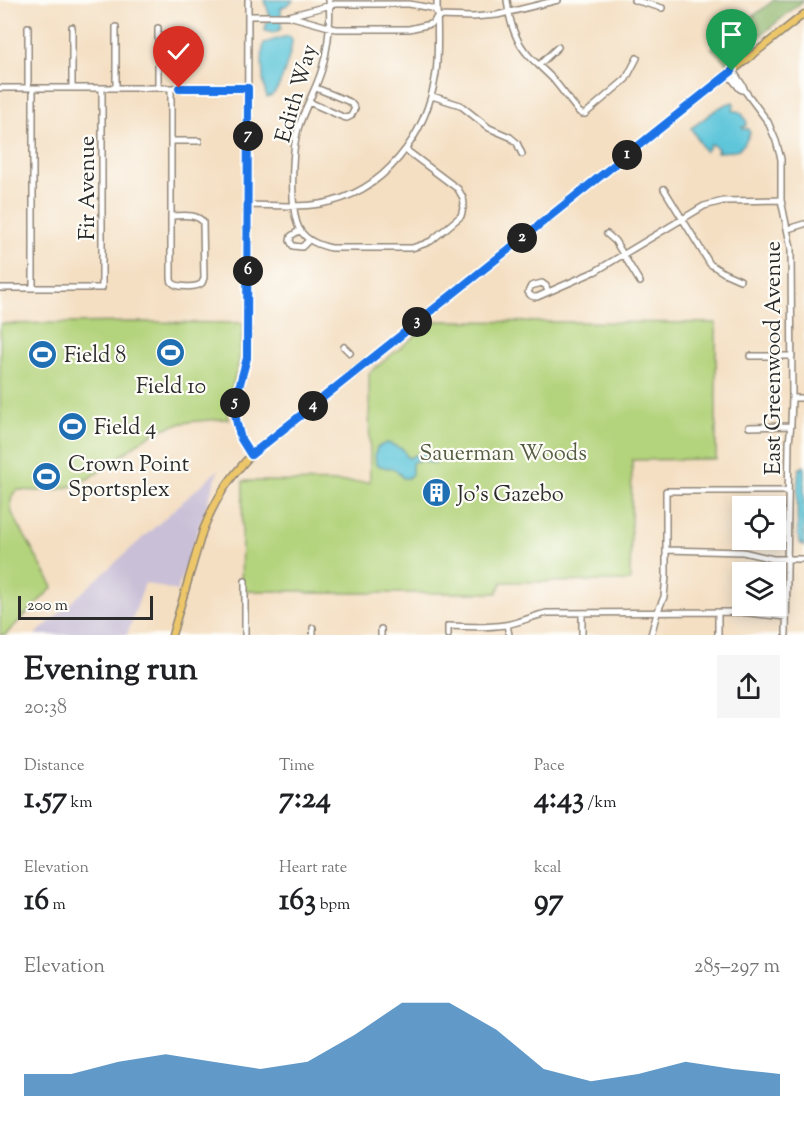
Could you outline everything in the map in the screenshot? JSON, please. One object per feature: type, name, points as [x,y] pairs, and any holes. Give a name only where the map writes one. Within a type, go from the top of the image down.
[{"type":"main road","points":[[172,635],[209,515],[225,485],[251,455],[804,14]]},
{"type":"street","points":[[248,0],[247,358],[235,402],[235,413],[241,439],[251,455]]},
{"type":"street","points":[[247,204],[321,204],[359,191],[383,175],[394,164],[406,150],[421,125],[432,96],[436,71],[437,0]]},
{"type":"street","points":[[507,0],[508,12],[521,45],[582,114],[585,114],[626,79],[637,58]]},
{"type":"street","points":[[437,16],[497,15],[558,0]]},
{"type":"street","points":[[634,0],[662,8]]},
{"type":"street","points":[[248,16],[286,16],[336,29],[409,29],[431,24],[437,16],[435,10],[431,8],[409,4],[329,3],[286,16]]},
{"type":"street","name":"Edith Way","points":[[329,3],[330,27],[326,52],[316,88],[302,116],[295,139],[293,205],[300,230],[309,240],[331,248],[412,248],[431,241],[458,220],[464,211],[461,193],[406,150]]},
{"type":"street","points":[[0,288],[33,288],[31,88],[28,27]]},
{"type":"street","points":[[72,27],[72,88]]},
{"type":"street","points":[[116,27],[116,88]]},
{"type":"street","points":[[158,28],[158,88]]},
{"type":"street","points":[[539,65],[558,47]]},
{"type":"street","name":"East Greenwood Avenue","points":[[730,73],[743,86],[764,115],[776,141],[782,167],[784,215],[791,248],[792,398],[789,444],[786,635]]},
{"type":"street","points":[[0,88],[248,88]]},
{"type":"street","name":"Fir Avenue","points":[[33,288],[102,288],[102,88]]},
{"type":"street","points":[[171,88],[171,216],[172,282],[178,286],[198,285],[203,282],[204,278],[203,222],[195,216],[171,216]]},
{"type":"street","points":[[309,102],[343,117],[351,116],[354,112],[355,108],[350,102],[316,88]]},
{"type":"street","points":[[432,96],[460,105],[489,128],[510,137],[517,143],[522,153]]},
{"type":"street","points":[[171,141],[199,141]]},
{"type":"street","points":[[664,189],[710,264],[740,280]]},
{"type":"street","points":[[548,292],[596,271],[704,207],[723,201],[782,200]]},
{"type":"street","points":[[788,229],[804,224]]},
{"type":"street","name":"Edith Way","points":[[300,230],[291,236],[290,241],[293,246],[302,246],[309,240]]},
{"type":"street","points":[[607,234],[624,255],[640,282]]},
{"type":"street","points":[[344,347],[350,353]]},
{"type":"street","points":[[750,356],[792,356]]},
{"type":"street","points":[[792,398],[804,399]]},
{"type":"street","points":[[749,427],[791,426]]},
{"type":"street","points":[[651,635],[664,597],[666,491],[788,491]]},
{"type":"street","points":[[666,550],[743,552],[774,559],[804,560]]},
{"type":"street","points":[[245,581],[245,635]]},
{"type":"street","points":[[448,635],[448,626],[507,625],[547,613],[739,612],[786,617]]},
{"type":"street","points":[[582,613],[582,635]]},
{"type":"street","points":[[718,613],[718,635]]},
{"type":"street","points":[[507,625],[509,635]]},
{"type":"shaded area","points":[[219,469],[177,591],[145,583],[127,635],[35,635]]},
{"type":"green space","points":[[774,0],[804,0],[727,63],[712,48]]},
{"type":"green space","name":"Sauerman Woods","points":[[434,321],[716,323],[716,459],[632,460],[630,581],[502,582],[497,593],[241,591],[243,481],[370,482],[369,373]]},
{"type":"green space","name":"Crown Point Sportsplex","points":[[243,323],[239,361],[227,408],[228,419],[191,422],[164,428],[142,440],[96,474],[74,485],[62,489],[17,490],[14,492],[11,501],[12,513],[53,587],[5,635],[0,635],[0,324]]},
{"type":"water","points":[[264,0],[293,0],[281,8],[281,29],[273,33],[265,31],[266,24],[270,20]]},
{"type":"water","points":[[289,36],[292,44],[282,78],[272,95],[267,97],[262,70],[264,43]]},
{"type":"water","points":[[733,102],[733,111],[740,112],[747,122],[746,126],[742,127],[748,129],[750,133],[747,139],[741,147],[734,151],[717,152],[718,148],[711,144],[705,152],[691,128],[716,110]]},
{"type":"water","points":[[387,443],[403,449],[409,458],[432,454],[438,458],[432,463],[422,460],[414,461],[412,474],[408,478],[403,478],[396,470],[376,465],[377,447]]},
{"type":"water","points":[[804,466],[804,546],[800,543],[799,538],[797,508],[799,469]]},
{"type":"place","name":"Field 10","points":[[171,353]]},
{"type":"place","name":"Field 8","points":[[43,354]]},
{"type":"place","name":"Field 4","points":[[73,426]]},
{"type":"place","name":"Crown Point Sportsplex","points":[[47,476]]},
{"type":"place","name":"Jo's Gazebo","points":[[436,493]]},
{"type":"route","points":[[179,88],[248,88],[247,358],[235,402],[235,413],[241,439],[251,455],[732,71]]}]
